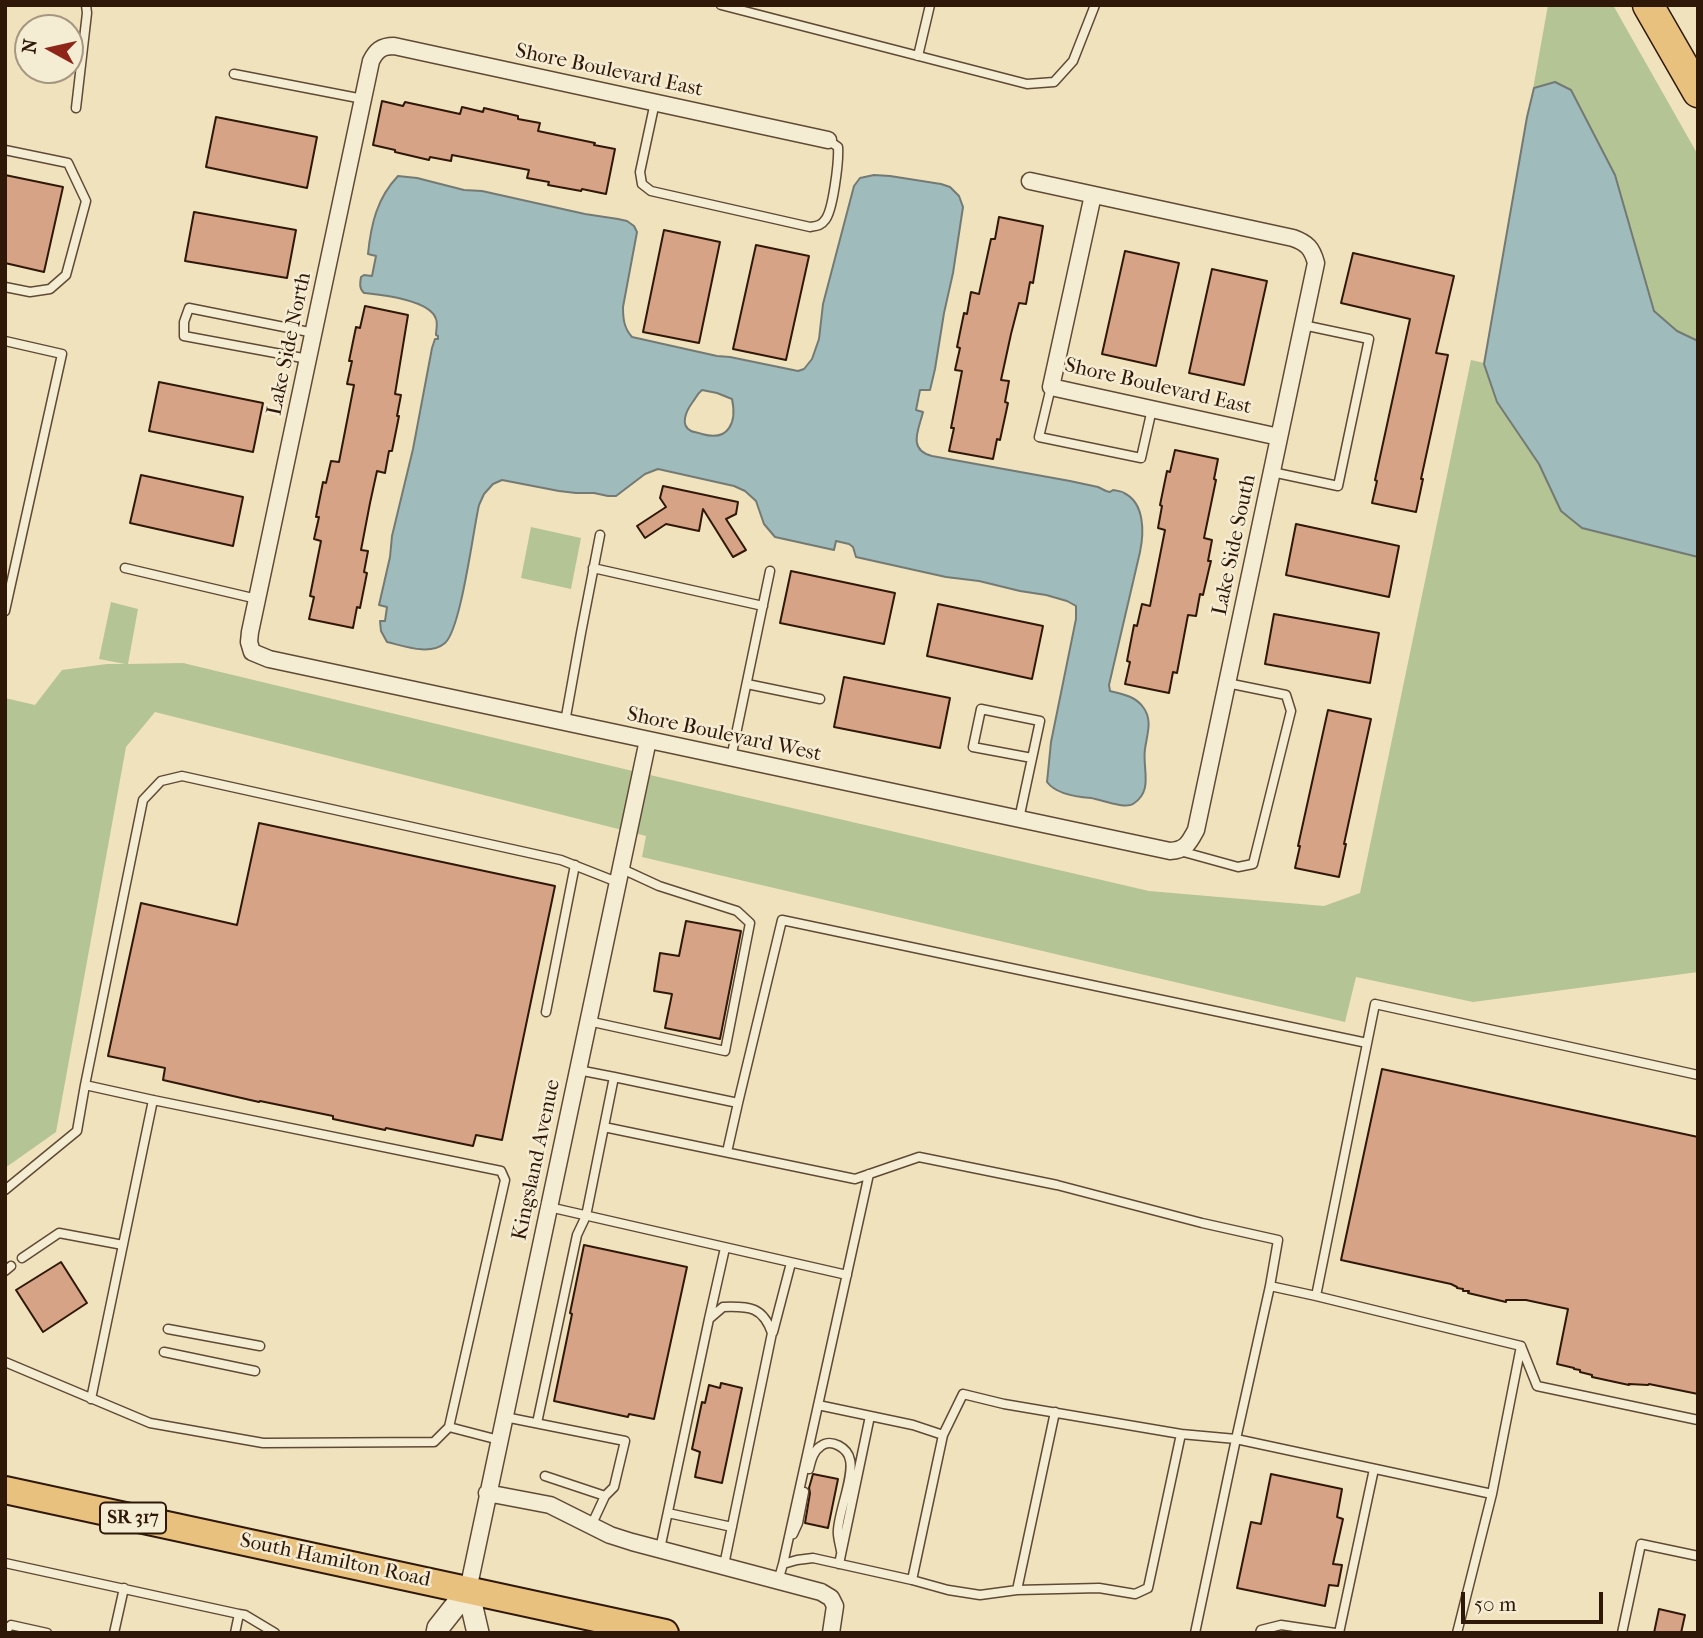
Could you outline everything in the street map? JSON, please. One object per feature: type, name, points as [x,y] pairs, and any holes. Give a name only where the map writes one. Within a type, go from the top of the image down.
[{"type":"highway","points":[[1648,5],[1698,92]]},
{"type":"main road","name":"South Hamilton Road","points":[[5,1490],[665,1633]]},
{"type":"street","name":"Shore Boulevard East","points":[[381,48],[394,46],[828,140]]},
{"type":"street","name":"Lake Side North","points":[[252,652],[250,632],[371,61],[381,48]]},
{"type":"street","points":[[1030,181],[1093,195]]},
{"type":"street","name":"Shore Boulevard East","points":[[1093,195],[1051,387],[1279,437]]},
{"type":"street","name":"Lake Side South","points":[[1093,195],[1293,238],[1304,242],[1313,251],[1316,263],[1196,830],[1183,848]]},
{"type":"street","name":"Shore Boulevard West","points":[[252,652],[269,659],[1170,851],[1183,848]]},
{"type":"street","name":"Kingsland Avenue","points":[[468,1590],[648,740]]},
{"type":"street","points":[[487,1493],[551,1505],[621,1539],[821,1592],[831,1598],[835,1606],[831,1633]]},
{"type":"street","points":[[437,1633],[438,1628],[468,1590]]},
{"type":"street","points":[[468,1590],[478,1633]]},
{"type":"lane","points":[[76,108],[86,5]]},
{"type":"lane","points":[[721,5],[1027,84],[1054,82],[1073,61],[1095,5]]},
{"type":"lane","points":[[918,56],[930,5]]},
{"type":"lane","points":[[234,74],[363,99]]},
{"type":"lane","points":[[655,102],[640,172],[642,184],[651,191],[810,227],[820,225],[828,218],[839,161],[838,147],[828,140]]},
{"type":"lane","points":[[5,150],[68,163],[86,201],[66,275],[50,289],[30,292],[5,286]]},
{"type":"lane","points":[[308,359],[184,336],[184,322],[189,307],[314,333]]},
{"type":"lane","points":[[1272,472],[1338,486],[1350,433],[1369,339],[1303,325]]},
{"type":"lane","points":[[5,341],[62,354],[5,611]]},
{"type":"lane","points":[[1051,387],[1040,437],[1141,458],[1153,409]]},
{"type":"lane","points":[[565,722],[600,535]]},
{"type":"lane","points":[[125,568],[257,599]]},
{"type":"lane","points":[[593,568],[763,606]]},
{"type":"lane","points":[[731,758],[770,571]]},
{"type":"lane","points":[[1183,848],[1238,866],[1253,864],[1291,711],[1286,695],[1227,683]]},
{"type":"lane","points":[[747,684],[820,699]]},
{"type":"lane","points":[[1019,819],[1040,721],[981,709],[973,747],[1032,758]]},
{"type":"lane","points":[[5,1190],[76,1131],[143,800],[161,781],[182,776],[561,860],[659,886],[737,911],[750,923],[725,1051],[588,1021]]},
{"type":"lane","points":[[546,1012],[575,865]]},
{"type":"lane","points":[[727,1153],[782,920],[1367,1043]]},
{"type":"lane","points":[[1316,1296],[1375,1004],[1698,1075]]},
{"type":"lane","points":[[578,1070],[738,1103]]},
{"type":"lane","points":[[537,1423],[577,1235],[586,1216],[614,1077]]},
{"type":"lane","points":[[5,1363],[150,1423],[263,1443],[434,1442],[449,1427],[505,1181],[501,1171],[85,1085]]},
{"type":"lane","points":[[91,1399],[153,1100]]},
{"type":"lane","points":[[604,1127],[855,1179],[919,1157],[1057,1185],[1278,1240],[1195,1633]]},
{"type":"lane","points":[[778,1581],[869,1174]]},
{"type":"lane","points":[[549,1207],[847,1275]]},
{"type":"lane","points":[[22,1258],[59,1233],[123,1245]]},
{"type":"lane","points":[[660,1550],[725,1248]]},
{"type":"lane","points":[[724,1565],[772,1334],[790,1263]]},
{"type":"lane","points":[[1270,1286],[1521,1346]]},
{"type":"lane","points":[[709,1319],[723,1307],[751,1309],[767,1318],[772,1334]]},
{"type":"lane","points":[[168,1329],[260,1346]]},
{"type":"lane","points":[[1521,1346],[1537,1386],[1698,1420]]},
{"type":"lane","points":[[1457,1633],[1492,1494],[1521,1346]]},
{"type":"lane","points":[[164,1352],[255,1371]]},
{"type":"lane","points":[[912,1580],[943,1435],[963,1394],[1004,1404],[1181,1434],[1236,1439],[1492,1494]]},
{"type":"lane","points":[[818,1405],[913,1425],[943,1435]]},
{"type":"lane","points":[[1017,1590],[1055,1412]]},
{"type":"lane","points":[[504,1416],[625,1441],[614,1487],[605,1496],[591,1526]]},
{"type":"lane","points":[[839,1564],[870,1416]]},
{"type":"lane","points":[[449,1427],[499,1440]]},
{"type":"lane","points":[[783,1564],[813,1558],[980,1595],[1017,1590],[1099,1588],[1135,1594],[1148,1588],[1181,1434]]},
{"type":"lane","points":[[789,1538],[798,1522],[814,1454],[826,1443],[834,1444],[847,1452],[850,1460],[838,1532],[841,1551]]},
{"type":"lane","points":[[1260,1633],[1261,1630],[1280,1625],[1337,1633],[1374,1469]]},
{"type":"lane","points":[[545,1476],[605,1496]]},
{"type":"lane","points":[[668,1513],[732,1527]]},
{"type":"lane","points":[[1622,1633],[1641,1544],[1698,1556]]},
{"type":"lane","points":[[5,1563],[239,1614],[270,1631]]},
{"type":"lane","points":[[114,1633],[124,1588]]},
{"type":"lane","points":[[236,1633],[239,1614]]},
{"type":"lane","points":[[5,1631],[11,1625],[47,1633]]},
{"type":"green space","points":[[1548,5],[1613,5],[1698,155],[1698,972],[1473,1002],[1356,977],[1345,1022],[642,857],[646,836],[155,712],[126,747],[56,1132],[5,1168],[5,698],[35,705],[62,670],[125,664],[99,659],[111,602],[138,609],[128,664],[183,663],[1149,891],[1324,906],[1360,893],[1471,360],[1484,363]]},
{"type":"green space","points":[[531,527],[581,538],[571,589],[521,578]]},
{"type":"water","points":[[1555,82],[1571,90],[1615,175],[1654,311],[1677,331],[1698,341],[1698,557],[1582,528],[1561,511],[1539,464],[1497,402],[1484,364],[1534,88]]},
{"type":"water","points":[[398,176],[627,221],[637,232],[623,307],[624,323],[632,337],[798,371],[804,369],[812,359],[819,339],[823,304],[854,186],[860,178],[890,176],[941,184],[950,187],[959,196],[963,207],[935,369],[930,390],[920,390],[916,410],[923,412],[917,432],[919,449],[932,456],[1121,492],[1136,504],[1142,528],[1140,552],[1109,685],[1110,691],[1136,700],[1148,717],[1144,756],[1145,786],[1139,799],[1133,804],[1119,805],[1067,794],[1047,782],[1051,742],[1076,619],[1076,606],[1046,595],[856,557],[853,547],[836,541],[834,550],[775,537],[764,524],[756,501],[734,486],[658,469],[645,474],[616,496],[559,491],[502,480],[493,484],[479,505],[461,600],[451,634],[445,643],[432,649],[409,648],[387,642],[381,631],[380,621],[385,621],[387,607],[379,605],[392,536],[413,449],[432,348],[435,339],[438,339],[436,319],[425,307],[404,300],[364,293],[360,284],[364,275],[372,276],[376,256],[368,254],[376,212],[385,193]],"holes":[[[702,390],[732,399],[732,422],[725,433],[711,436],[687,428],[686,413],[699,393]]]},
{"type":"building","points":[[382,101],[403,106],[405,102],[460,114],[462,107],[483,112],[484,108],[540,123],[538,131],[615,149],[606,194],[548,185],[549,182],[527,178],[529,170],[452,155],[451,161],[430,157],[429,160],[373,145]]},
{"type":"building","points":[[216,117],[317,137],[307,188],[206,167]]},
{"type":"building","points":[[5,175],[63,187],[44,272],[5,263]]},
{"type":"building","points":[[194,212],[296,230],[287,278],[185,261]]},
{"type":"building","points":[[999,217],[1043,226],[1033,283],[1030,282],[1026,304],[1019,303],[1001,380],[1009,381],[1005,402],[1008,403],[993,459],[949,451],[962,371],[955,370],[964,313],[967,314],[971,292],[979,294],[991,239],[995,239]]},
{"type":"building","points":[[664,230],[720,242],[699,343],[643,332]]},
{"type":"building","points":[[756,245],[809,256],[786,360],[733,349]]},
{"type":"building","points":[[1125,251],[1179,263],[1156,366],[1102,354]]},
{"type":"building","points":[[1353,253],[1454,276],[1436,353],[1448,355],[1416,512],[1372,503],[1410,319],[1341,303]]},
{"type":"building","points":[[1212,269],[1267,281],[1244,385],[1189,373]]},
{"type":"building","points":[[365,306],[408,315],[395,394],[401,395],[399,416],[385,473],[377,471],[370,503],[361,550],[368,551],[364,572],[367,573],[353,628],[309,619],[314,597],[310,596],[321,541],[314,539],[319,517],[316,517],[323,482],[326,483],[331,461],[339,462],[354,385],[347,384],[352,361],[349,361],[356,327],[360,328]]},
{"type":"building","points":[[159,382],[263,403],[253,452],[149,431]]},
{"type":"building","points":[[1175,450],[1218,459],[1204,538],[1212,540],[1208,561],[1211,561],[1196,616],[1188,615],[1177,673],[1173,672],[1169,693],[1125,684],[1134,625],[1137,626],[1142,604],[1150,606],[1165,530],[1158,528],[1160,505],[1167,471],[1170,472]]},
{"type":"building","points":[[141,475],[243,497],[233,546],[130,523]]},
{"type":"building","points":[[663,486],[738,502],[736,514],[726,519],[746,550],[733,557],[703,509],[699,531],[666,524],[645,538],[637,526],[666,507],[660,498]]},
{"type":"building","points":[[1296,524],[1399,546],[1389,597],[1286,575]]},
{"type":"building","points":[[791,571],[895,593],[884,644],[780,623]]},
{"type":"building","points":[[938,604],[1043,626],[1032,679],[927,656]]},
{"type":"building","points":[[1274,614],[1379,633],[1370,683],[1265,664]]},
{"type":"building","points":[[844,677],[950,698],[940,748],[834,727]]},
{"type":"building","points":[[1328,710],[1371,719],[1339,877],[1295,868]]},
{"type":"building","points":[[259,823],[555,886],[502,1140],[476,1135],[473,1146],[333,1119],[333,1116],[163,1080],[165,1068],[108,1056],[141,903],[237,925]]},
{"type":"building","points":[[686,921],[741,931],[720,1039],[665,1028],[672,994],[654,991],[660,953],[679,956]]},
{"type":"building","points":[[1382,1069],[1698,1137],[1698,1394],[1649,1384],[1629,1385],[1592,1377],[1580,1370],[1557,1364],[1568,1309],[1526,1300],[1506,1302],[1468,1293],[1469,1291],[1463,1291],[1451,1284],[1341,1260]]},
{"type":"building","points":[[584,1245],[687,1267],[654,1419],[629,1414],[628,1417],[554,1401]]},
{"type":"building","points":[[61,1262],[87,1303],[43,1332],[16,1290]]},
{"type":"building","points":[[721,1383],[742,1388],[722,1483],[695,1477],[700,1452],[692,1449],[702,1402],[705,1403],[709,1385],[720,1388]]},
{"type":"building","points":[[813,1474],[838,1479],[828,1528],[805,1523]]},
{"type":"building","points":[[1271,1474],[1342,1489],[1337,1517],[1343,1519],[1333,1564],[1342,1565],[1338,1586],[1329,1585],[1325,1606],[1237,1588],[1251,1522],[1261,1524]]},
{"type":"building","points":[[1659,1609],[1685,1615],[1681,1633],[1654,1633]]}]
